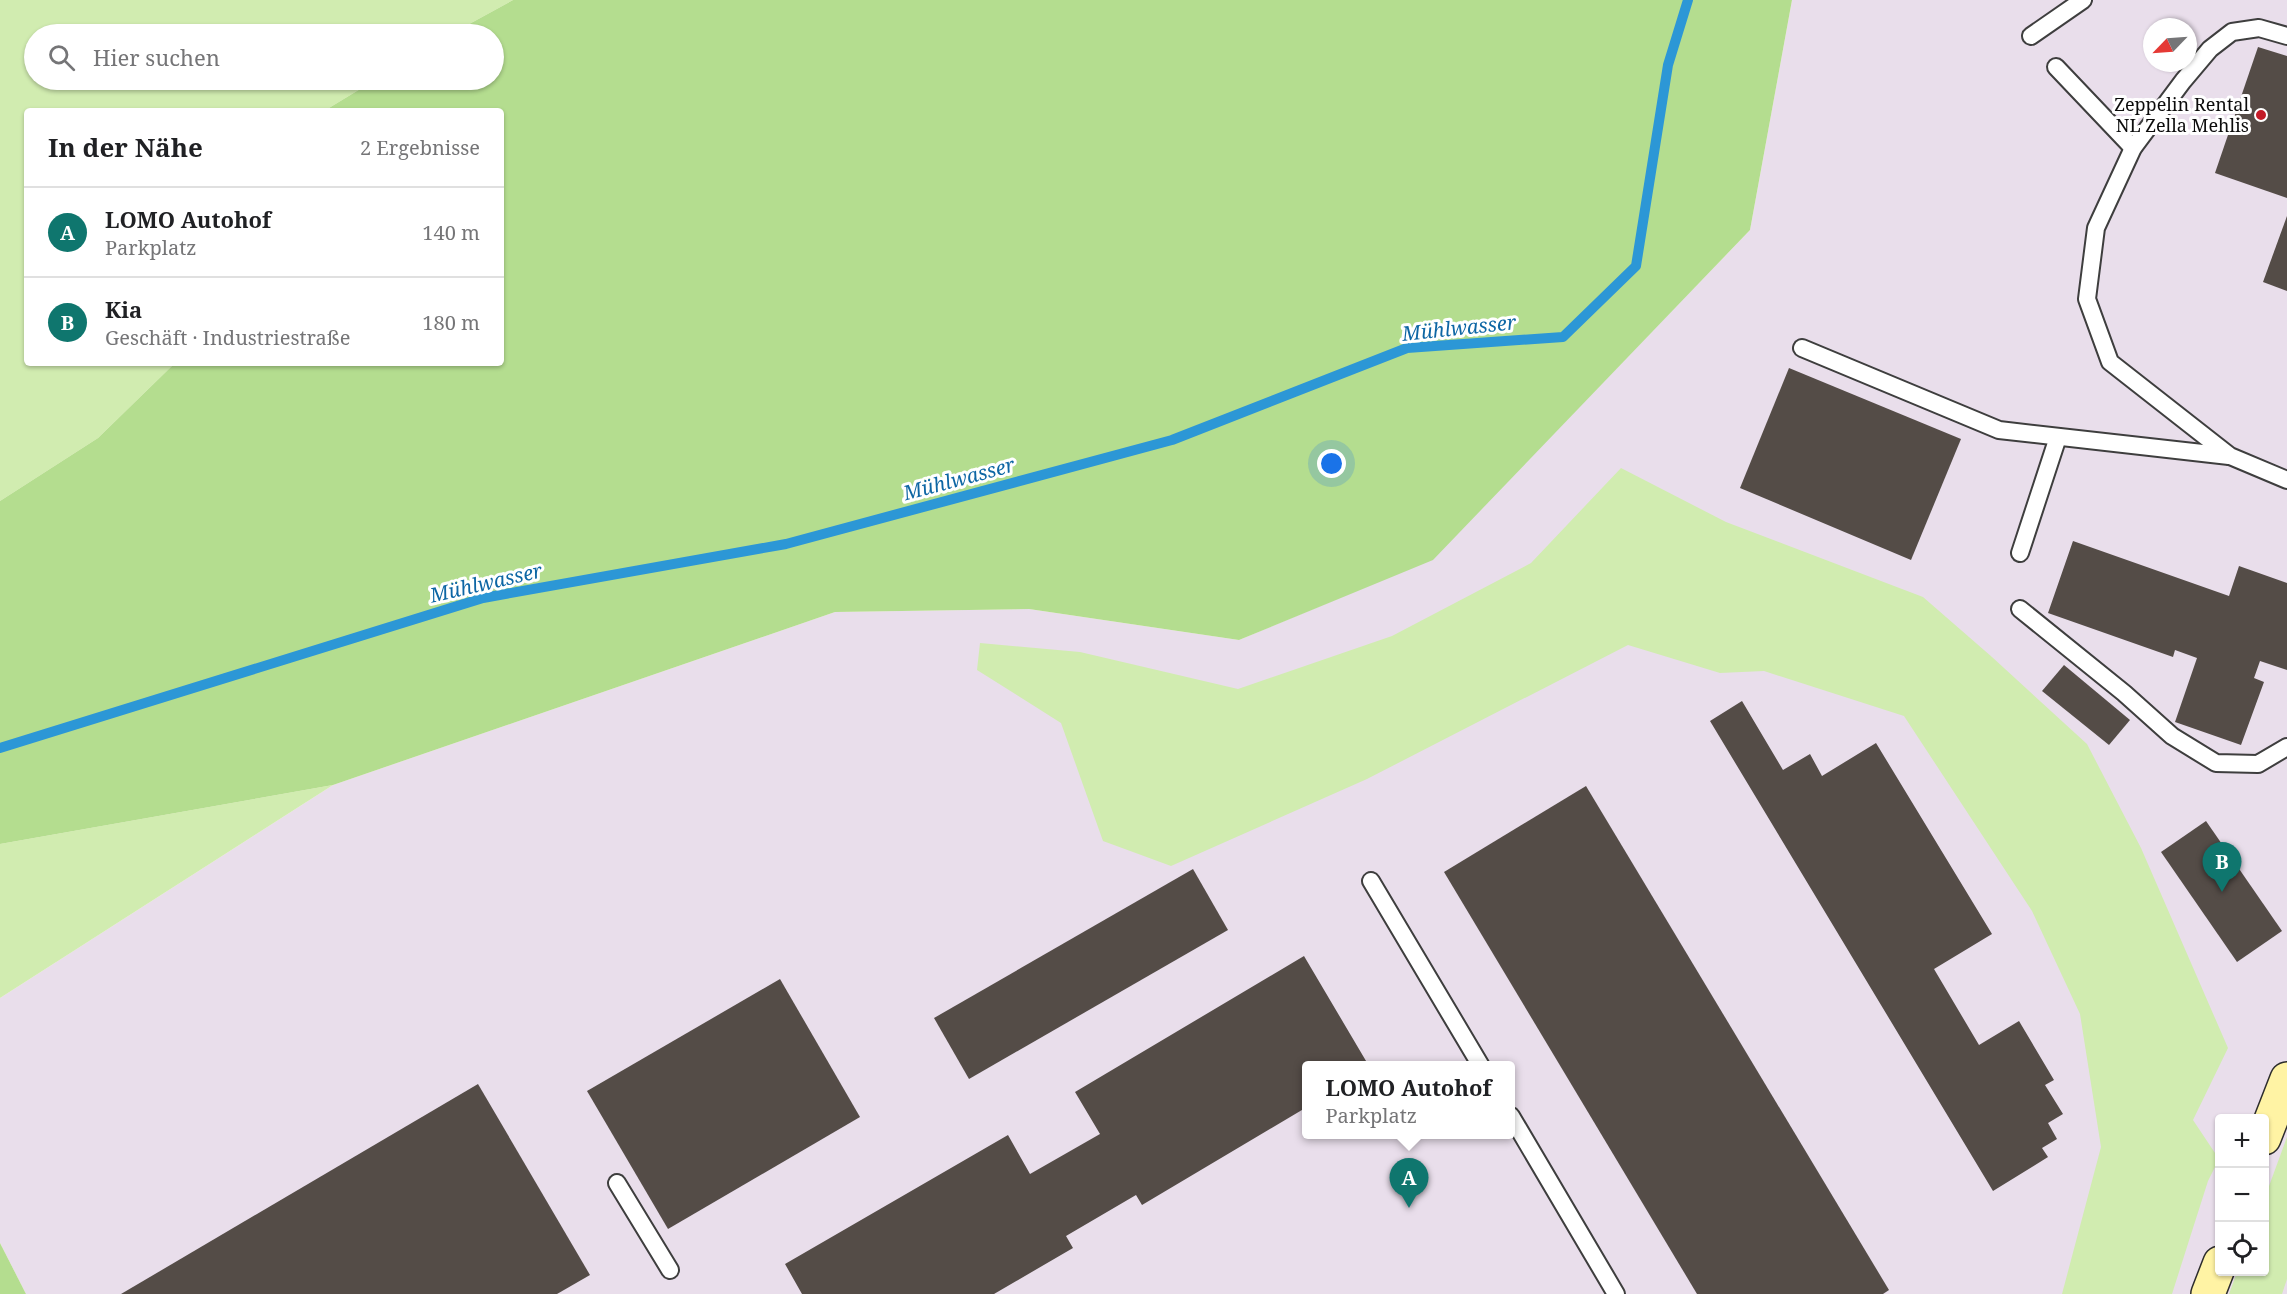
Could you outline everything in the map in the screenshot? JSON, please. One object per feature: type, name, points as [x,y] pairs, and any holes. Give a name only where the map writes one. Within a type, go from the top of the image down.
[{"type":"street","points":[[2269,1127],[2287,1079]]},
{"type":"street","points":[[2208,1294],[2215,1276]]},
{"type":"lane","points":[[2031,36],[2083,0]]},
{"type":"lane","points":[[2287,36],[2259,28],[2232,32],[2219,40],[2182,81],[2133,148],[2096,228],[2087,299],[2110,362],[2230,456],[2287,480]]},
{"type":"lane","points":[[2056,67],[2133,148]]},
{"type":"lane","points":[[1802,348],[2000,430],[2230,456]]},
{"type":"lane","points":[[2020,553],[2058,437]]},
{"type":"lane","points":[[2020,609],[2124,693],[2172,736],[2217,763],[2258,764],[2287,747]]},
{"type":"lane","points":[[1371,881],[1479,1061]]},
{"type":"lane","points":[[1515,1123],[1616,1294]]},
{"type":"lane","points":[[617,1183],[670,1270]]},
{"type":"shaded area","points":[[1792,0],[2287,0],[2287,1294],[26,1294],[0,1243],[0,998],[333,785],[835,612],[1029,609],[1239,640],[1433,559],[1750,230]]},
{"type":"green space","points":[[0,0],[513,0],[469,24],[24,24],[24,90],[359,90],[329,108],[24,108],[24,366],[172,366],[98,438],[0,501]]},
{"type":"green space","points":[[513,0],[1792,0],[1750,230],[1433,560],[1239,640],[1029,609],[835,612],[333,785],[0,844],[0,501],[98,438],[172,366],[504,366],[504,108],[329,108],[359,90],[504,90],[504,24],[469,24]]},
{"type":"green space","points":[[1621,468],[1726,522],[1923,597],[2087,744],[2141,848],[2228,1048],[2193,1120],[2215,1153],[2215,1167],[2208,1181],[2172,1294],[2062,1294],[2101,1147],[2080,1014],[2032,911],[1904,716],[1764,671],[1720,673],[1628,645],[1367,779],[1171,866],[1103,841],[1061,723],[977,670],[980,643],[1080,652],[1238,689],[1392,636],[1531,563]]},
{"type":"green space","points":[[333,785],[0,998],[0,844]]},
{"type":"green space","points":[[2287,1137],[2287,1279],[2282,1294],[2229,1294],[2236,1276],[2269,1276],[2269,1186]]},
{"type":"green space","points":[[0,1243],[26,1294],[0,1294]]},
{"type":"building","name":"Zeppelin Rental NL Zella Mehlis","points":[[2258,47],[2287,56],[2287,198],[2215,173]]},
{"type":"building","points":[[2287,216],[2287,291],[2263,282]]},
{"type":"building","points":[[1789,368],[1961,439],[1911,560],[1740,488]]},
{"type":"building","points":[[2073,541],[2229,596],[2239,566],[2287,583],[2287,670],[2260,661],[2254,678],[2264,682],[2241,745],[2175,722],[2197,658],[2175,650],[2173,657],[2048,613]]},
{"type":"building","points":[[2064,665],[2130,720],[2109,745],[2042,691]]},
{"type":"building","points":[[1742,701],[1783,770],[1810,754],[1822,776],[1876,743],[1992,934],[1934,969],[1979,1045],[2019,1021],[2054,1080],[2045,1085],[2063,1114],[2048,1123],[2057,1139],[2042,1148],[2048,1157],[1993,1191],[1710,721]]},
{"type":"building","points":[[1586,786],[1889,1290],[1883,1294],[1697,1294],[1444,872]]},
{"type":"building","points":[[2206,821],[2282,931],[2237,962],[2161,852]]},
{"type":"building","points":[[1193,869],[1228,930],[969,1079],[934,1018]]},
{"type":"building","points":[[1304,956],[1366,1061],[1302,1061],[1302,1110],[1142,1205],[1136,1195],[1066,1236],[1073,1248],[994,1294],[802,1294],[785,1264],[1008,1135],[1030,1174],[1100,1134],[1075,1092]]},
{"type":"building","points":[[780,979],[860,1117],[668,1229],[587,1091]]},
{"type":"building","points":[[478,1084],[590,1275],[557,1294],[121,1294]]},
{"type":"waterway","name":"Mühlwasser","points":[[0,748],[483,598],[786,544],[1172,440],[1407,348],[1563,337],[1636,266],[1668,65],[1688,0]]},
{"type":"place","name":"Zeppelin Rental NL Zella Mehlis","points":[[2261,115]]},
{"type":"place","name":"Kia","points":[[2222,892]]},
{"type":"place","name":"LOMO Autohof","points":[[1409,1208]]}]
